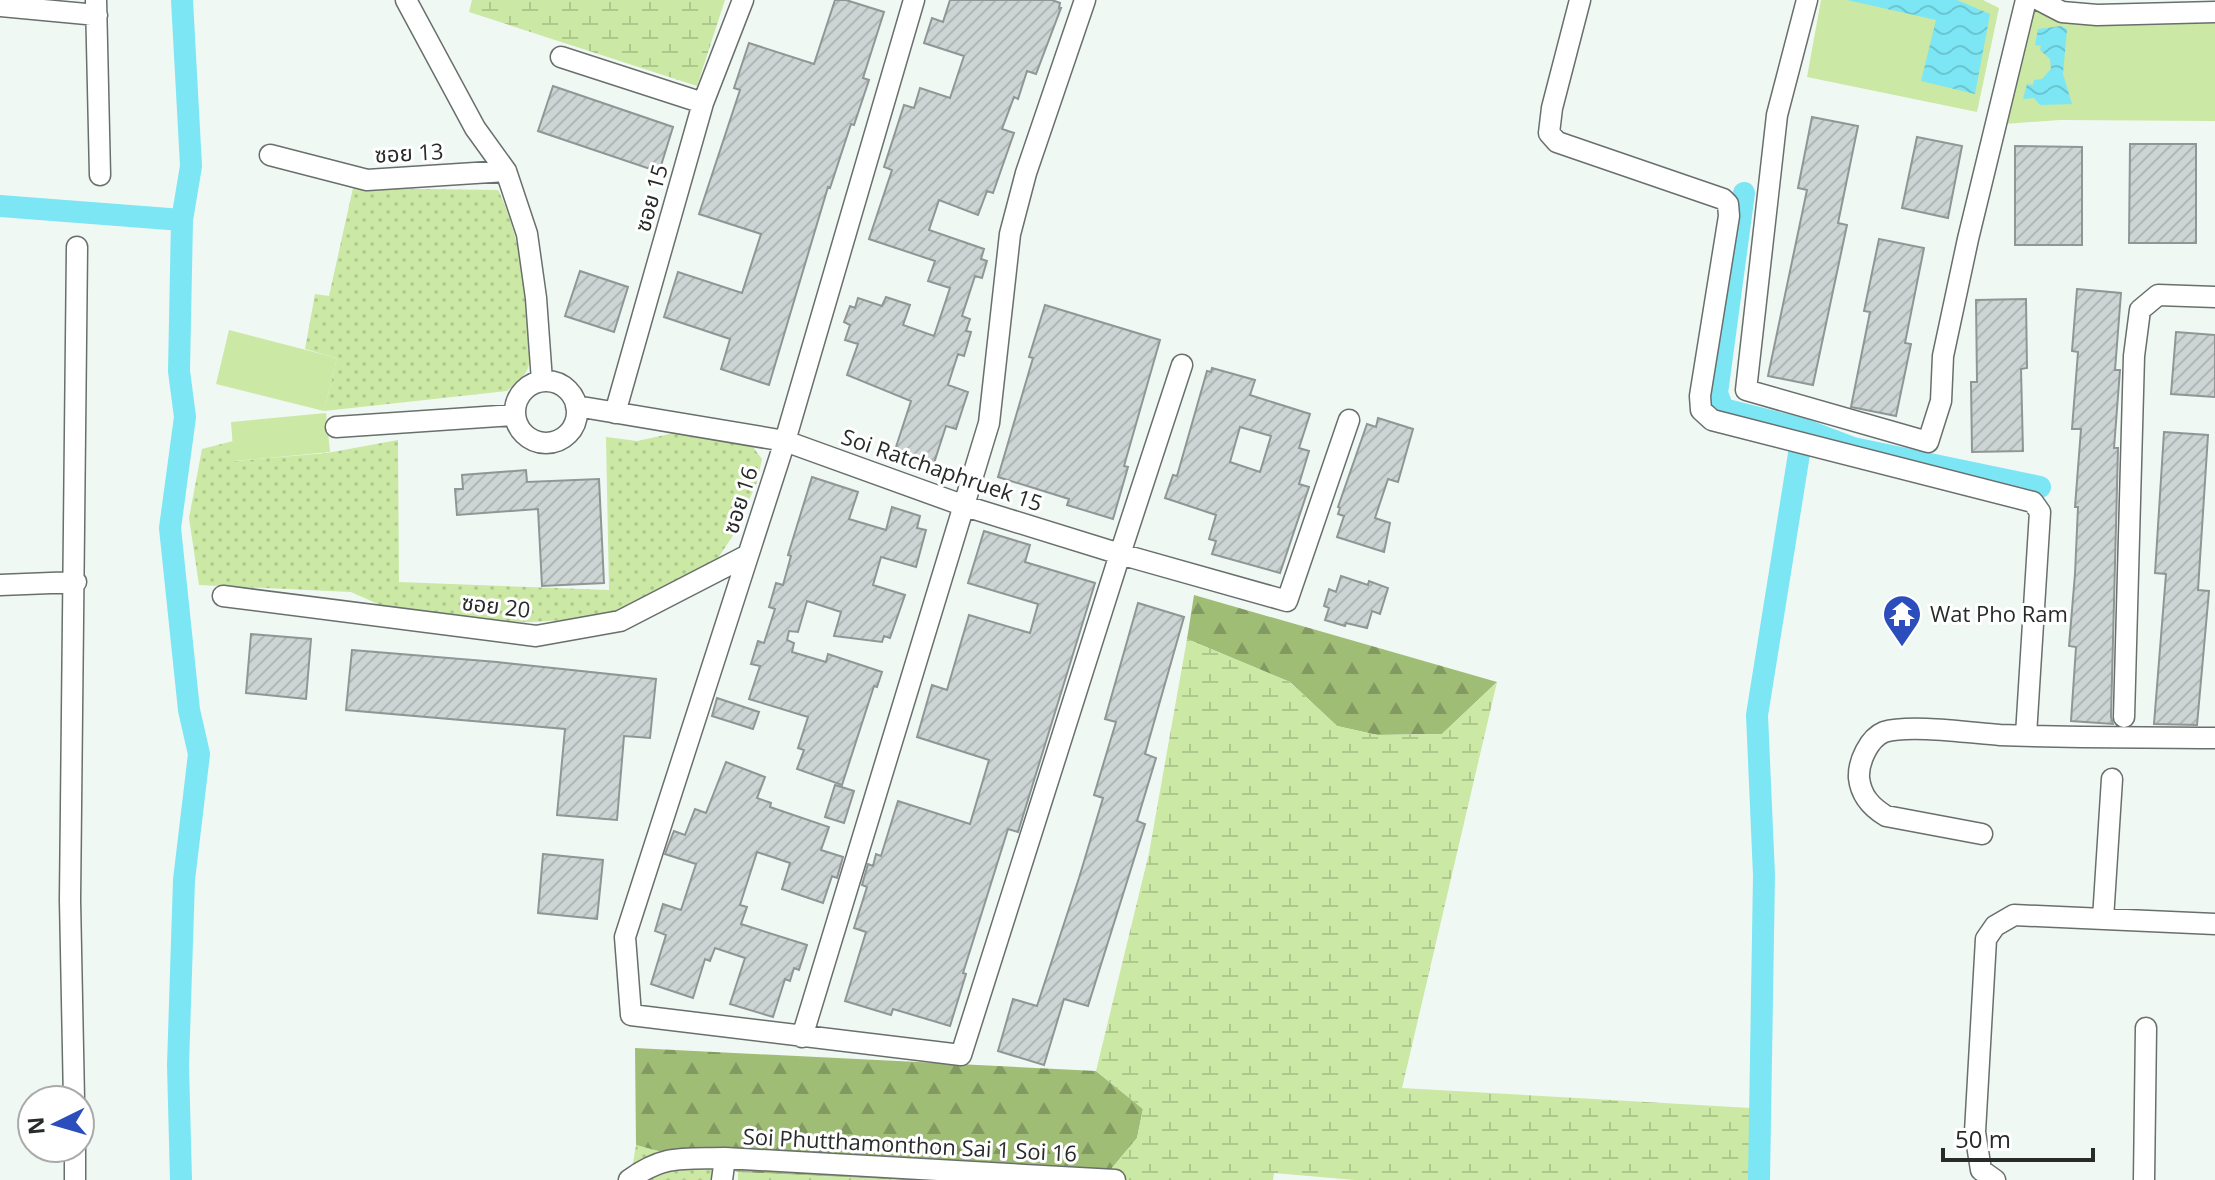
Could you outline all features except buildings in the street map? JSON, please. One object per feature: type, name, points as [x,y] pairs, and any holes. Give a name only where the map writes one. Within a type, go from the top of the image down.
[{"type":"street","points":[[406,0],[475,128],[506,171],[527,234],[536,298],[542,381]]},
{"type":"street","name":"ซอย 15","points":[[615,413],[703,103],[743,0]]},
{"type":"street","name":"ซอย 16","points":[[802,1037],[631,1015],[625,937],[785,441],[914,0]]},
{"type":"street","points":[[1085,0],[1026,173],[1010,234],[989,423],[802,1037],[961,1055],[1182,365]]},
{"type":"street","points":[[1580,0],[1552,108],[1549,133],[1557,142],[1723,199],[1728,204],[1729,216],[1700,396],[1701,410],[1712,420],[2033,502],[2040,512],[2026,735]]},
{"type":"street","points":[[1807,0],[1777,115],[1746,390],[1928,442],[1941,401],[1943,356],[1968,239],[2026,0]]},
{"type":"street","points":[[2039,0],[2062,12],[2097,15],[2215,12]]},
{"type":"street","points":[[0,6],[96,7],[100,175]]},
{"type":"street","points":[[561,57],[703,103]]},
{"type":"street","name":"ซอย 13","points":[[270,155],[367,180],[506,171]]},
{"type":"street","points":[[74,1084],[70,900],[76,582],[77,247]]},
{"type":"street","points":[[2124,717],[2134,356],[2140,310],[2158,295],[2215,297]]},
{"type":"street","points":[[542,381],[568,390],[576,406],[577,416],[568,434],[550,443],[531,439],[518,424],[515,415],[516,405],[525,389],[542,381]]},
{"type":"street","name":"Soi Ratchaphruek 15","points":[[576,406],[785,441],[965,506],[1287,601],[1349,420]]},
{"type":"street","points":[[336,427],[515,415]]},
{"type":"street","name":"ซอย 20","points":[[223,596],[536,636],[620,621],[748,555]]},
{"type":"street","points":[[0,585],[76,582]]},
{"type":"street","points":[[1982,834],[1886,816],[1873,808],[1865,797],[1859,776],[1863,758],[1873,738],[1887,731],[1913,730],[2215,738]]},
{"type":"street","points":[[2103,919],[2112,779]]},
{"type":"street","points":[[1995,1180],[1981,1170],[1975,1132],[1986,939],[1995,926],[2014,915],[2215,924]]},
{"type":"street","points":[[2144,1180],[2146,1028]]},
{"type":"street","points":[[629,1180],[645,1168],[666,1159],[725,1158]]},
{"type":"street","name":"Soi Phutthamonthon Sai 1 Soi 16","points":[[722,1180],[725,1158],[1115,1180]]},
{"type":"green space","points":[[472,0],[725,0],[697,86],[469,12]]},
{"type":"green space","points":[[1821,0],[1983,0],[1999,8],[1977,112],[1807,77]]},
{"type":"green space","points":[[2033,4],[2215,19],[2215,121],[2060,120],[2004,124]]},
{"type":"green space","points":[[353,188],[498,190],[519,252],[531,329],[528,368],[507,391],[324,411],[337,358],[305,349],[315,294],[329,296]]},
{"type":"green space","points":[[229,330],[337,358],[324,411],[216,384]]},
{"type":"green space","points":[[326,413],[330,452],[234,461],[231,422]]},
{"type":"green space","points":[[679,432],[750,443],[762,459],[757,482],[734,534],[714,564],[602,618],[512,623],[387,608],[351,592],[199,585],[189,518],[202,449],[233,441],[235,461],[327,453],[398,440],[399,582],[609,590],[606,437],[637,441]]},
{"type":"green space","points":[[1194,595],[1497,682],[1442,734],[1377,735],[1337,726],[1290,682],[1187,639]]},
{"type":"green space","points":[[1187,639],[1290,682],[1337,726],[1377,735],[1442,734],[1497,682],[1402,1088],[1768,1109],[1769,1180],[1355,1180],[1274,1173],[1273,1180],[1102,1180],[1137,1138],[1143,1109],[1096,1071],[1149,853]]},
{"type":"green space","points":[[635,1048],[1096,1071],[1143,1109],[1137,1138],[1102,1180],[903,1180],[738,1172],[636,1145]]},
{"type":"green space","points":[[636,1145],[717,1166],[716,1180],[630,1180]]},
{"type":"green space","points":[[738,1172],[903,1180],[738,1180]]},
{"type":"water","points":[[1847,0],[1957,0],[1990,14],[1975,94],[1921,81],[1936,20]]},
{"type":"water","points":[[2061,26],[2067,29],[2063,74],[2072,104],[2040,105],[2034,98],[2023,99],[2027,84],[2033,85],[2034,80],[2042,79],[2051,69],[2050,59],[2040,50],[2041,46],[2035,45],[2038,29]]},
{"type":"waterway","points":[[181,1180],[178,1065],[184,880],[199,754],[189,710],[170,528],[185,417],[179,371],[182,220],[191,166],[182,0]]},
{"type":"waterway","points":[[1744,193],[1717,393],[1723,409],[1803,429],[1757,715],[1764,875],[1759,1180]]},
{"type":"waterway","points":[[0,206],[182,220]]},
{"type":"waterway","points":[[1803,429],[1853,448],[2040,487]]},
{"type":"place","name":"Wat Pho Ram","points":[[1902,648]]}]
